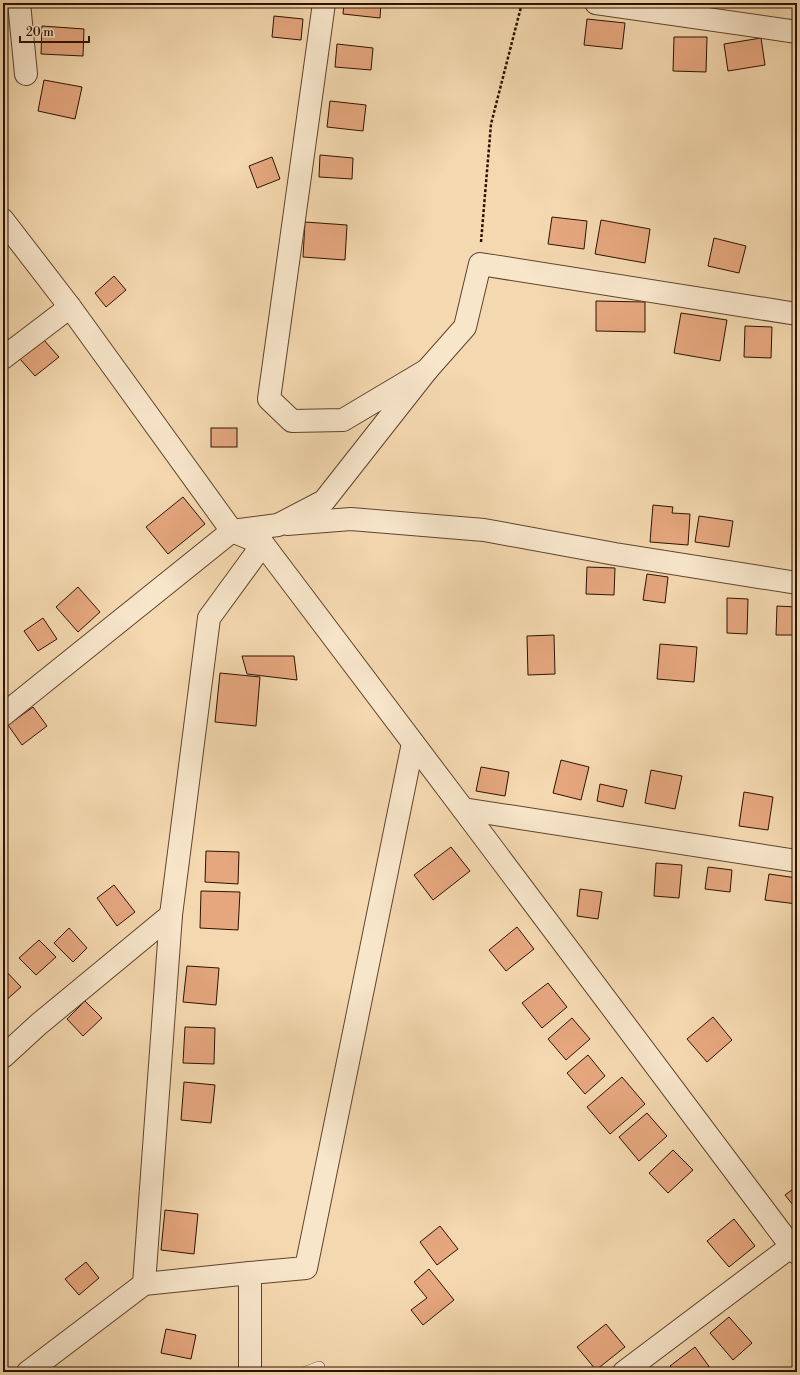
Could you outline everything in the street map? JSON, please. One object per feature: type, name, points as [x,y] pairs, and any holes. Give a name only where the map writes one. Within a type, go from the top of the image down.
[{"type":"street","points":[[19,3],[26,74]]},
{"type":"street","points":[[324,3],[269,399],[292,421],[343,420],[428,370]]},
{"type":"street","points":[[596,3],[797,32]]},
{"type":"street","points":[[3,220],[70,307],[232,531],[263,544],[795,1247],[624,1372]]},
{"type":"street","points":[[278,525],[324,501],[428,370],[465,328],[480,264],[797,314]]},
{"type":"street","points":[[3,358],[70,307]]},
{"type":"street","points":[[3,716],[232,531],[278,525],[351,519],[484,530],[616,554],[797,583]]},
{"type":"street","points":[[144,1284],[171,915],[209,618],[263,544]]},
{"type":"street","points":[[28,1372],[144,1284],[306,1268],[413,742]]},
{"type":"street","points":[[463,809],[797,861]]},
{"type":"street","points":[[3,1057],[39,1024],[171,915]]},
{"type":"street","points":[[250,1273],[250,1372]]},
{"type":"lane","points":[[306,1372],[319,1367]]},
{"type":"path","points":[[480,264],[490,124],[522,3]]},
{"type":"building","points":[[344,3],[381,3],[380,18],[343,14]]},
{"type":"building","points":[[756,3],[784,3],[784,5]]},
{"type":"building","points":[[274,16],[303,19],[301,40],[272,37]]},
{"type":"building","points":[[587,19],[625,23],[622,49],[584,45]]},
{"type":"building","points":[[42,26],[84,29],[83,56],[41,54]]},
{"type":"building","points":[[674,37],[707,37],[706,72],[673,71]]},
{"type":"building","points":[[761,38],[765,65],[728,71],[724,44]]},
{"type":"building","points":[[337,44],[373,48],[371,70],[335,67]]},
{"type":"building","points":[[44,80],[82,87],[75,119],[38,111]]},
{"type":"building","points":[[330,101],[366,105],[363,131],[327,127]]},
{"type":"building","points":[[320,155],[353,158],[352,179],[319,177]]},
{"type":"building","points":[[272,157],[280,179],[257,188],[249,166]]},
{"type":"building","points":[[552,217],[587,221],[584,249],[548,244]]},
{"type":"building","points":[[601,220],[650,229],[645,263],[595,254]]},
{"type":"building","points":[[305,222],[347,225],[345,260],[303,257]]},
{"type":"building","points":[[714,238],[746,246],[739,273],[708,266]]},
{"type":"building","points":[[114,276],[126,290],[106,307],[95,293]]},
{"type":"building","points":[[596,301],[645,302],[645,332],[596,331]]},
{"type":"building","points":[[681,313],[727,320],[720,361],[674,353]]},
{"type":"building","points":[[745,326],[772,327],[771,358],[744,357]]},
{"type":"building","points":[[43,339],[59,357],[35,376],[20,359]]},
{"type":"building","points":[[211,428],[237,428],[237,447],[211,447]]},
{"type":"building","points":[[183,497],[205,524],[168,554],[146,527]]},
{"type":"building","points":[[653,505],[673,507],[672,513],[690,514],[688,545],[650,542]]},
{"type":"building","points":[[699,516],[733,521],[729,547],[695,542]]},
{"type":"building","points":[[587,567],[615,568],[614,595],[586,594]]},
{"type":"building","points":[[647,574],[668,577],[665,603],[643,600]]},
{"type":"building","points":[[78,587],[100,612],[78,632],[56,607]]},
{"type":"building","points":[[727,598],[748,599],[747,634],[727,633]]},
{"type":"building","points":[[777,606],[797,607],[797,635],[776,635]]},
{"type":"building","points":[[43,618],[57,639],[38,651],[24,631]]},
{"type":"building","points":[[554,635],[555,674],[528,675],[527,636]]},
{"type":"building","points":[[660,644],[697,647],[694,682],[657,679]]},
{"type":"building","points":[[242,656],[294,656],[297,680],[247,674]]},
{"type":"building","points":[[220,673],[260,677],[256,726],[215,722]]},
{"type":"building","points":[[33,707],[47,726],[22,745],[8,725]]},
{"type":"building","points":[[561,760],[589,767],[581,800],[553,793]]},
{"type":"building","points":[[481,767],[509,772],[505,796],[476,791]]},
{"type":"building","points":[[651,770],[682,776],[675,809],[645,803]]},
{"type":"building","points":[[600,784],[627,790],[623,807],[597,801]]},
{"type":"building","points":[[744,792],[773,797],[768,830],[739,826]]},
{"type":"building","points":[[451,847],[470,871],[433,900],[414,875]]},
{"type":"building","points":[[206,851],[239,852],[238,884],[205,882]]},
{"type":"building","points":[[656,863],[682,865],[679,898],[654,896]]},
{"type":"building","points":[[708,867],[732,870],[730,892],[705,889]]},
{"type":"building","points":[[769,874],[797,878],[797,904],[765,900]]},
{"type":"building","points":[[114,885],[135,912],[117,926],[97,898]]},
{"type":"building","points":[[580,889],[602,892],[598,919],[577,916]]},
{"type":"building","points":[[201,891],[240,892],[238,930],[200,928]]},
{"type":"building","points":[[517,927],[534,949],[506,971],[489,950]]},
{"type":"building","points":[[69,928],[87,948],[73,962],[54,943]]},
{"type":"building","points":[[39,940],[56,957],[36,975],[19,958]]},
{"type":"building","points":[[187,966],[219,968],[216,1005],[183,1002]]},
{"type":"building","points":[[3,968],[21,987],[3,1003]]},
{"type":"building","points":[[548,983],[567,1007],[542,1028],[522,1003]]},
{"type":"building","points":[[85,1001],[102,1018],[83,1036],[67,1019]]},
{"type":"building","points":[[713,1017],[732,1040],[707,1062],[687,1039]]},
{"type":"building","points":[[572,1018],[590,1039],[566,1060],[548,1039]]},
{"type":"building","points":[[185,1027],[215,1028],[214,1064],[183,1063]]},
{"type":"building","points":[[588,1055],[605,1076],[585,1094],[567,1073]]},
{"type":"building","points":[[622,1077],[645,1104],[610,1134],[587,1107]]},
{"type":"building","points":[[184,1082],[215,1085],[211,1123],[181,1120]]},
{"type":"building","points":[[647,1113],[667,1136],[639,1161],[619,1137]]},
{"type":"building","points":[[673,1150],[693,1170],[668,1193],[649,1173]]},
{"type":"building","points":[[797,1186],[797,1210],[785,1195]]},
{"type":"building","points":[[165,1210],[198,1214],[194,1254],[161,1250]]},
{"type":"building","points":[[734,1219],[755,1246],[729,1267],[707,1241]]},
{"type":"building","points":[[440,1226],[458,1249],[437,1265],[420,1242]]},
{"type":"building","points":[[86,1262],[99,1278],[79,1295],[65,1279]]},
{"type":"building","points":[[429,1269],[454,1300],[423,1325],[411,1310],[427,1298],[414,1282]]},
{"type":"building","points":[[729,1317],[752,1343],[733,1360],[710,1333]]},
{"type":"building","points":[[606,1324],[625,1347],[596,1370],[577,1347]]},
{"type":"building","points":[[166,1329],[196,1335],[191,1359],[161,1353]]},
{"type":"building","points":[[695,1347],[713,1372],[675,1372],[670,1366]]}]
